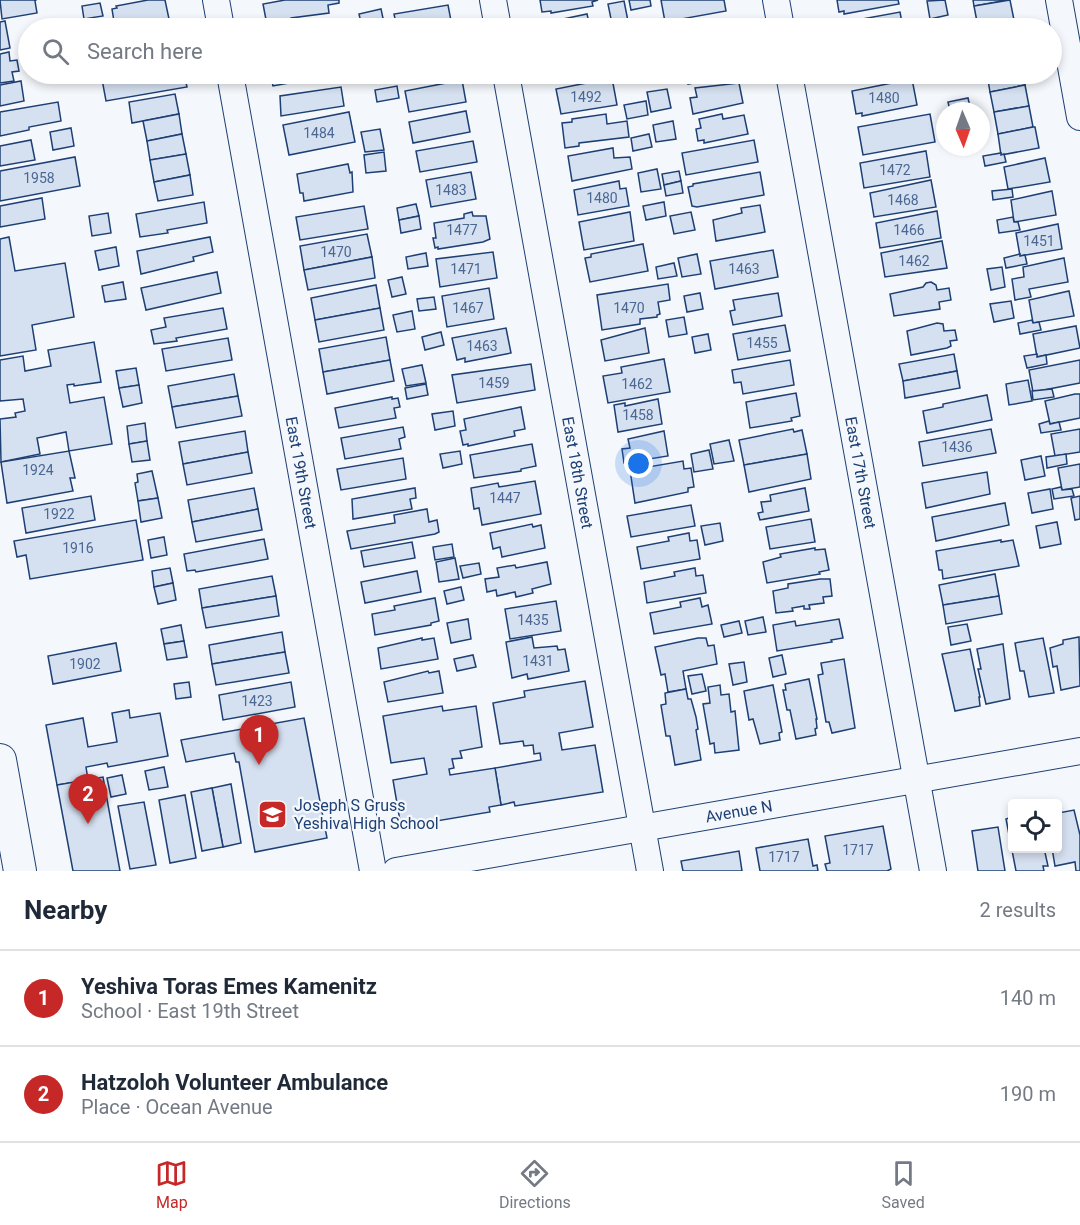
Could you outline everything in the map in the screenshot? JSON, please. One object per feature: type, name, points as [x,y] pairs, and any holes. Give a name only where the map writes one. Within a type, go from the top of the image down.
[{"type":"main road","points":[[0,760],[20,871]]},
{"type":"street","points":[[216,0],[219,18]]},
{"type":"street","points":[[493,0],[496,18]]},
{"type":"street","points":[[776,0],[779,18]]},
{"type":"street","points":[[1059,0],[1080,117]]},
{"type":"street","name":"East 19th Street","points":[[232,84],[373,871]]},
{"type":"street","name":"East 18th Street","points":[[508,84],[650,871]]},
{"type":"street","name":"East 17th Street","points":[[791,84],[933,871]]},
{"type":"street","name":"Avenue N","points":[[396,871],[1080,750]]},
{"type":"building","points":[[0,0],[36,0],[37,13],[2,19]]},
{"type":"building","points":[[148,0],[165,0],[169,18],[113,18],[112,9],[117,8],[116,6]]},
{"type":"building","points":[[285,0],[339,0],[339,3],[328,5],[329,13],[291,18],[266,18],[263,4]]},
{"type":"building","points":[[540,0],[598,0],[592,2],[593,6],[551,13],[551,11],[542,12]]},
{"type":"building","points":[[629,0],[650,0],[651,6],[631,10]]},
{"type":"building","points":[[661,0],[724,0],[726,11],[687,18],[664,18]]},
{"type":"building","points":[[837,0],[898,0],[899,4],[844,14],[844,11],[839,12]]},
{"type":"building","points":[[945,0],[948,15],[930,18],[927,1]]},
{"type":"building","points":[[973,0],[1008,0],[974,6]]},
{"type":"building","points":[[1010,0],[1014,18],[976,18],[974,6]]},
{"type":"building","points":[[624,1],[627,18],[611,18],[608,4]]},
{"type":"building","points":[[100,3],[103,16],[84,18],[82,6]]},
{"type":"building","points":[[448,5],[450,18],[395,18],[394,14]]},
{"type":"building","points":[[381,9],[383,18],[360,18],[359,14]]},
{"type":"building","points":[[900,12],[901,18],[868,18]]},
{"type":"building","points":[[587,14],[588,18],[568,18]]},
{"type":"building","points":[[5,21],[10,48],[0,50],[0,22]]},
{"type":"building","points":[[9,52],[10,61],[17,60],[18,71],[12,72],[14,81],[0,83],[0,54]]},
{"type":"building","points":[[18,82],[18,84],[21,84],[24,101],[0,106],[0,85]]},
{"type":"building","points":[[103,84],[186,84],[187,87],[106,101]]},
{"type":"building","points":[[441,84],[463,84],[466,102],[409,112],[405,91]]},
{"type":"building","points":[[581,84],[613,84],[617,105],[561,114],[556,89]]},
{"type":"building","points":[[739,84],[743,103],[693,114],[690,98],[697,97],[695,88]]},
{"type":"building","points":[[887,84],[913,84],[917,105],[862,116],[862,113],[856,114],[852,91]]},
{"type":"building","points":[[989,84],[1025,84],[1025,85],[990,92]]},
{"type":"building","points":[[1025,85],[1029,106],[994,112],[990,92]]},
{"type":"building","points":[[397,86],[399,98],[377,102],[375,90]]},
{"type":"building","points":[[341,87],[344,106],[281,116],[280,96]]},
{"type":"building","points":[[667,89],[671,108],[651,112],[647,92]]},
{"type":"building","points":[[175,94],[179,114],[132,123],[129,102]]},
{"type":"building","points":[[968,98],[969,102],[948,102]]},
{"type":"building","points":[[646,101],[648,115],[627,119],[624,105]]},
{"type":"building","points":[[58,102],[61,121],[29,127],[29,130],[0,136],[0,112]]},
{"type":"building","points":[[1029,106],[1033,127],[998,134],[994,112]]},
{"type":"building","points":[[466,111],[470,132],[413,143],[409,122]]},
{"type":"building","points":[[349,112],[355,142],[289,155],[283,125]]},
{"type":"building","points":[[179,114],[182,134],[147,141],[143,121]]},
{"type":"building","points":[[606,114],[607,124],[627,121],[629,137],[579,143],[579,146],[565,148],[562,123],[572,122],[572,119]]},
{"type":"building","points":[[722,114],[723,119],[744,115],[748,134],[704,143],[704,140],[698,141],[696,129],[701,128],[699,119]]},
{"type":"building","points":[[930,114],[935,142],[863,155],[858,127]]},
{"type":"building","points":[[673,121],[676,139],[656,142],[653,125]]},
{"type":"building","points":[[1035,127],[1039,148],[1001,155],[998,134]]},
{"type":"building","points":[[71,128],[74,146],[53,150],[50,132]]},
{"type":"building","points":[[380,129],[384,150],[365,152],[361,132]]},
{"type":"building","points":[[182,134],[186,154],[150,160],[147,141]]},
{"type":"building","points":[[649,134],[652,147],[633,151],[631,138]]},
{"type":"building","points":[[31,140],[35,160],[0,166],[0,146]]},
{"type":"building","points":[[754,140],[758,162],[686,175],[682,153]]},
{"type":"building","points":[[473,141],[477,162],[420,172],[416,151]]},
{"type":"building","points":[[613,148],[614,158],[630,157],[632,169],[572,181],[568,156]]},
{"type":"building","points":[[926,151],[930,177],[864,188],[860,163]]},
{"type":"building","points":[[384,152],[386,171],[366,173],[364,155]]},
{"type":"building","points":[[186,154],[190,175],[154,182],[150,160]]},
{"type":"building","points":[[1004,154],[1006,162],[985,166],[983,156]]},
{"type":"building","points":[[75,157],[80,186],[0,201],[0,171]]},
{"type":"building","points":[[1045,158],[1050,182],[1008,189],[1004,167]]},
{"type":"building","points":[[348,164],[350,173],[352,172],[353,192],[304,201],[303,193],[300,193],[297,174]]},
{"type":"building","points":[[657,169],[661,189],[641,192],[638,173]]},
{"type":"building","points":[[679,171],[681,181],[664,185],[662,174]]},
{"type":"building","points":[[471,172],[476,199],[431,207],[426,180]]},
{"type":"building","points":[[760,172],[764,195],[692,206],[688,187],[693,184]]},
{"type":"building","points":[[190,175],[193,195],[158,201],[154,182]]},
{"type":"building","points":[[931,180],[936,207],[874,217],[870,193]]},
{"type":"building","points":[[619,181],[620,189],[626,188],[629,206],[578,215],[574,190]]},
{"type":"building","points":[[681,181],[683,193],[666,196],[664,185]]},
{"type":"building","points":[[1012,189],[1013,197],[993,200],[992,191]]},
{"type":"building","points":[[1052,191],[1056,215],[1014,222],[1011,200]]},
{"type":"building","points":[[42,198],[45,219],[0,227],[0,206]]},
{"type":"building","points":[[204,202],[207,223],[167,230],[168,233],[140,237],[136,214]]},
{"type":"building","points":[[664,202],[666,216],[646,220],[643,206]]},
{"type":"building","points":[[416,204],[419,216],[399,220],[397,208]]},
{"type":"building","points":[[760,205],[765,232],[716,241],[713,220],[742,213],[741,208]]},
{"type":"building","points":[[364,206],[368,229],[300,240],[296,217]]},
{"type":"building","points":[[937,211],[941,238],[880,248],[876,223]]},
{"type":"building","points":[[472,212],[473,216],[486,216],[490,239],[483,242],[435,248],[434,223],[464,218],[464,214]]},
{"type":"building","points":[[630,212],[634,241],[584,250],[579,222]]},
{"type":"building","points":[[691,212],[695,230],[674,234],[670,216]]},
{"type":"building","points":[[108,213],[111,233],[92,236],[89,216]]},
{"type":"building","points":[[419,216],[421,229],[401,233],[399,220]]},
{"type":"building","points":[[1013,217],[1014,222],[1018,222],[1020,230],[999,233],[997,220]]},
{"type":"building","points":[[1058,224],[1062,249],[1020,256],[1016,233]]},
{"type":"building","points":[[367,234],[372,257],[304,270],[300,246]]},
{"type":"building","points":[[9,237],[15,271],[65,263],[74,317],[32,325],[36,350],[0,356],[0,239]]},
{"type":"building","points":[[210,237],[213,252],[193,257],[194,261],[141,274],[137,251]]},
{"type":"building","points":[[942,241],[947,268],[885,277],[881,253]]},
{"type":"building","points":[[643,244],[648,271],[590,282],[585,258],[591,257],[591,254]]},
{"type":"building","points":[[116,247],[119,266],[99,270],[95,251]]},
{"type":"building","points":[[773,250],[778,277],[715,289],[710,261]]},
{"type":"building","points":[[493,252],[497,278],[440,287],[436,259]]},
{"type":"building","points":[[426,253],[428,266],[408,269],[406,257]]},
{"type":"building","points":[[697,254],[701,274],[682,277],[678,258]]},
{"type":"building","points":[[1020,254],[1020,256],[1025,255],[1027,264],[1006,268],[1004,258]]},
{"type":"building","points":[[372,257],[375,278],[308,290],[304,270]]},
{"type":"building","points":[[1064,258],[1068,282],[1029,289],[1031,297],[1015,300],[1012,279],[1024,277],[1023,267]]},
{"type":"building","points":[[674,263],[677,276],[658,279],[656,267]]},
{"type":"building","points":[[1002,267],[1005,287],[991,290],[987,269]]},
{"type":"building","points":[[217,272],[221,293],[146,310],[141,288]]},
{"type":"building","points":[[402,277],[406,294],[392,297],[388,280]]},
{"type":"building","points":[[123,282],[126,299],[105,302],[102,286]]},
{"type":"building","points":[[931,282],[936,285],[937,290],[949,288],[951,300],[939,302],[940,309],[894,316],[890,294],[923,287],[926,283]]},
{"type":"building","points":[[668,284],[670,300],[658,302],[660,314],[657,317],[640,319],[640,324],[602,330],[597,295]]},
{"type":"building","points":[[376,285],[380,308],[315,320],[311,298]]},
{"type":"building","points":[[489,288],[494,319],[447,327],[442,296]]},
{"type":"building","points":[[1069,291],[1074,316],[1033,323],[1029,300]]},
{"type":"building","points":[[700,293],[703,309],[687,312],[684,296]]},
{"type":"building","points":[[778,293],[782,316],[733,325],[730,311],[735,310],[733,300]]},
{"type":"building","points":[[434,297],[436,309],[419,311],[417,299]]},
{"type":"building","points":[[1011,301],[1014,318],[994,322],[990,304]]},
{"type":"building","points":[[223,308],[227,329],[154,344],[151,330],[166,327],[164,318]]},
{"type":"building","points":[[380,308],[384,330],[319,342],[315,320]]},
{"type":"building","points":[[412,311],[415,329],[397,332],[393,315]]},
{"type":"building","points":[[684,317],[687,334],[669,337],[666,320]]},
{"type":"building","points":[[1032,320],[1033,323],[1039,322],[1041,330],[1020,334],[1018,323]]},
{"type":"building","points":[[937,323],[943,324],[944,331],[955,330],[957,340],[950,341],[951,346],[947,348],[911,355],[907,331]]},
{"type":"building","points":[[785,325],[790,351],[738,360],[733,334]]},
{"type":"building","points":[[1076,326],[1080,348],[1037,357],[1033,334]]},
{"type":"building","points":[[506,328],[511,353],[465,362],[465,358],[457,360],[452,338]]},
{"type":"building","points":[[645,328],[649,353],[605,361],[601,340]]},
{"type":"building","points":[[441,332],[444,345],[425,350],[422,337]]},
{"type":"building","points":[[708,334],[711,350],[695,353],[692,337]]},
{"type":"building","points":[[386,337],[390,360],[323,372],[319,349]]},
{"type":"building","points":[[228,338],[232,360],[166,371],[162,349]]},
{"type":"building","points":[[94,342],[101,382],[67,385],[70,403],[104,397],[112,444],[69,451],[66,432],[37,438],[40,454],[1,462],[0,419],[16,417],[15,413],[25,411],[23,399],[0,401],[0,360],[23,356],[25,371],[51,366],[48,350]]},
{"type":"building","points":[[954,354],[957,371],[903,381],[899,364]]},
{"type":"building","points":[[1037,354],[1037,357],[1046,355],[1047,364],[1027,368],[1024,356]]},
{"type":"building","points":[[664,359],[670,392],[608,403],[603,376],[622,373],[621,367]]},
{"type":"building","points":[[390,360],[394,381],[327,394],[323,372]]},
{"type":"building","points":[[790,360],[794,385],[743,394],[741,382],[734,383],[732,370]]},
{"type":"building","points":[[1080,360],[1080,383],[1033,392],[1029,370]]},
{"type":"building","points":[[531,364],[535,390],[457,403],[452,375]]},
{"type":"building","points":[[422,365],[426,383],[406,386],[402,369]]},
{"type":"building","points":[[136,368],[139,385],[119,388],[116,371]]},
{"type":"building","points":[[957,371],[960,388],[905,398],[903,381]]},
{"type":"building","points":[[234,374],[238,396],[172,407],[168,386]]},
{"type":"building","points":[[1028,380],[1032,401],[1009,405],[1006,384]]},
{"type":"building","points":[[426,384],[428,395],[407,399],[405,388]]},
{"type":"building","points":[[139,385],[142,403],[123,407],[119,388]]},
{"type":"building","points":[[1052,389],[1054,397],[1033,400],[1032,391]]},
{"type":"building","points":[[796,393],[800,416],[791,418],[792,421],[750,428],[746,402]]},
{"type":"building","points":[[1080,394],[1080,418],[1050,424],[1045,401]]},
{"type":"building","points":[[987,395],[992,420],[927,433],[923,411],[943,407],[943,404]]},
{"type":"building","points":[[238,396],[242,416],[176,428],[172,407]]},
{"type":"building","points":[[392,397],[392,399],[398,398],[400,407],[394,408],[396,418],[339,428],[335,408]]},
{"type":"building","points":[[658,399],[662,424],[618,432],[614,405],[625,403],[625,406]]},
{"type":"building","points":[[521,407],[525,429],[514,431],[515,436],[468,446],[468,444],[463,445],[460,431],[466,430],[464,419]]},
{"type":"building","points":[[453,411],[455,426],[435,430],[432,414]]},
{"type":"building","points":[[1049,421],[1050,424],[1059,422],[1061,430],[1041,433],[1039,424]]},
{"type":"building","points":[[145,423],[147,441],[129,444],[127,426]]},
{"type":"building","points":[[403,427],[405,437],[399,439],[401,449],[345,459],[341,438]]},
{"type":"building","points":[[793,429],[794,432],[802,430],[807,454],[744,465],[739,440]]},
{"type":"building","points":[[991,429],[996,453],[923,466],[919,442]]},
{"type":"building","points":[[1080,429],[1080,452],[1055,456],[1051,434]]},
{"type":"building","points":[[245,431],[248,452],[183,464],[179,442]]},
{"type":"building","points":[[664,431],[668,456],[624,463],[622,449],[630,448],[628,439]]},
{"type":"building","points":[[729,440],[734,461],[714,464],[710,444]]},
{"type":"building","points":[[147,441],[150,460],[132,462],[129,444]]},
{"type":"building","points":[[532,444],[536,466],[521,469],[521,471],[474,478],[470,455]]},
{"type":"building","points":[[709,450],[713,469],[694,472],[691,454]]},
{"type":"building","points":[[69,451],[75,478],[70,478],[73,491],[7,503],[1,462]]},
{"type":"building","points":[[460,451],[462,464],[443,468],[440,454]]},
{"type":"building","points":[[248,452],[252,473],[187,485],[183,464]]},
{"type":"building","points":[[807,454],[811,479],[749,492],[744,465]]},
{"type":"building","points":[[1066,454],[1067,464],[1047,468],[1046,457]]},
{"type":"building","points":[[1041,456],[1045,476],[1025,480],[1021,460]]},
{"type":"building","points":[[403,458],[406,479],[341,490],[337,469]]},
{"type":"building","points":[[683,461],[684,469],[691,468],[694,487],[688,488],[688,492],[635,503],[630,470]]},
{"type":"building","points":[[1080,464],[1080,487],[1062,490],[1058,468]]},
{"type":"building","points":[[152,471],[158,498],[138,501],[135,483],[138,482],[137,474]]},
{"type":"building","points":[[987,472],[990,494],[926,508],[922,483]]},
{"type":"building","points":[[535,481],[541,514],[482,525],[479,508],[474,509],[471,488],[498,483],[499,487]]},
{"type":"building","points":[[1061,487],[1062,490],[1072,489],[1074,496],[1054,499],[1052,489]]},
{"type":"building","points":[[254,488],[258,509],[192,522],[188,500]]},
{"type":"building","points":[[415,488],[416,498],[410,499],[412,509],[353,519],[352,499]]},
{"type":"building","points":[[805,488],[809,511],[760,520],[758,513],[763,512],[761,502],[771,501],[770,495]]},
{"type":"building","points":[[1050,489],[1053,509],[1032,513],[1028,493]]},
{"type":"building","points":[[91,496],[95,520],[26,533],[22,508]]},
{"type":"building","points":[[1080,496],[1080,519],[1075,520],[1071,498]]},
{"type":"building","points":[[158,498],[162,518],[141,522],[138,501]]},
{"type":"building","points":[[1005,503],[1009,525],[936,541],[932,517]]},
{"type":"building","points":[[691,505],[695,526],[631,537],[627,516]]},
{"type":"building","points":[[258,509],[262,530],[196,542],[192,522]]},
{"type":"building","points":[[427,509],[429,522],[437,520],[439,532],[351,549],[347,531],[395,523],[394,515]]},
{"type":"building","points":[[811,519],[815,542],[770,549],[766,527]]},
{"type":"building","points":[[136,520],[143,560],[30,579],[26,555],[17,557],[14,541]]},
{"type":"building","points":[[1057,522],[1061,544],[1040,548],[1036,526]]},
{"type":"building","points":[[720,523],[723,541],[705,545],[701,526]]},
{"type":"building","points":[[532,524],[533,527],[541,525],[545,548],[502,557],[500,547],[493,549],[490,533]]},
{"type":"building","points":[[689,533],[690,541],[697,540],[700,559],[641,569],[637,547],[669,541],[668,537]]},
{"type":"building","points":[[164,537],[167,555],[151,558],[148,540]]},
{"type":"building","points":[[264,539],[268,559],[196,572],[195,570],[187,571],[184,554]]},
{"type":"building","points":[[1001,540],[1001,542],[1013,540],[1019,566],[943,579],[936,551]]},
{"type":"building","points":[[412,542],[415,558],[364,567],[361,551]]},
{"type":"building","points":[[452,544],[454,557],[435,560],[433,547]]},
{"type":"building","points":[[815,548],[815,550],[825,549],[829,570],[819,572],[820,574],[767,583],[763,562],[781,557],[780,554]]},
{"type":"building","points":[[455,558],[459,579],[439,582],[436,562]]},
{"type":"building","points":[[547,562],[551,584],[532,589],[533,593],[516,597],[515,592],[497,596],[496,590],[487,592],[485,579],[499,577],[497,568],[515,565],[516,568]]},
{"type":"building","points":[[479,563],[481,574],[463,578],[460,566]]},
{"type":"building","points":[[170,568],[173,583],[154,587],[152,571]]},
{"type":"building","points":[[695,568],[696,576],[703,575],[706,593],[647,603],[644,582],[675,576],[674,572]]},
{"type":"building","points":[[417,571],[421,592],[365,603],[361,582]]},
{"type":"building","points":[[995,574],[999,596],[943,605],[939,585]]},
{"type":"building","points":[[272,576],[276,596],[202,608],[199,589]]},
{"type":"building","points":[[830,579],[832,596],[823,597],[824,603],[809,605],[810,609],[804,609],[804,606],[792,608],[793,611],[776,613],[773,591],[788,588],[788,584]]},
{"type":"building","points":[[173,583],[176,600],[158,604],[154,587]]},
{"type":"building","points":[[461,587],[464,600],[447,604],[444,591]]},
{"type":"building","points":[[276,596],[279,616],[206,628],[202,608]]},
{"type":"building","points":[[999,596],[1002,614],[946,624],[943,605]]},
{"type":"building","points":[[435,598],[439,621],[431,625],[375,635],[372,614],[395,610],[394,606]]},
{"type":"building","points":[[700,598],[702,607],[708,605],[712,624],[654,634],[650,613],[681,607],[680,602]]},
{"type":"building","points":[[556,601],[561,631],[510,639],[505,609]]},
{"type":"building","points":[[763,617],[766,632],[748,635],[745,621]]},
{"type":"building","points":[[468,619],[471,639],[451,643],[447,623]]},
{"type":"building","points":[[839,619],[843,638],[777,651],[773,625],[795,621],[796,626]]},
{"type":"building","points":[[739,621],[742,633],[724,637],[721,625]]},
{"type":"building","points":[[967,624],[971,641],[951,645],[948,627]]},
{"type":"building","points":[[181,625],[184,641],[164,644],[161,629]]},
{"type":"building","points":[[282,632],[285,652],[212,664],[209,645]]},
{"type":"building","points":[[532,637],[534,648],[557,646],[558,650],[565,649],[569,671],[528,679],[527,674],[512,678],[506,642]]},
{"type":"building","points":[[1079,637],[1080,686],[1061,690],[1057,666],[1053,667],[1050,648],[1063,644],[1063,640]]},
{"type":"building","points":[[422,638],[422,640],[434,638],[438,659],[381,669],[378,648]]},
{"type":"building","points":[[706,638],[708,646],[714,645],[717,664],[683,671],[686,689],[668,692],[665,674],[661,675],[655,647]]},
{"type":"building","points":[[1043,638],[1054,693],[1029,697],[1024,671],[1020,671],[1015,643]]},
{"type":"building","points":[[184,641],[187,657],[167,660],[164,644]]},
{"type":"building","points":[[116,643],[121,671],[53,684],[48,656]]},
{"type":"building","points":[[1003,644],[1010,699],[986,704],[978,669],[981,669],[977,649]]},
{"type":"building","points":[[970,649],[980,706],[955,711],[942,654]]},
{"type":"building","points":[[285,652],[289,673],[216,685],[212,664]]},
{"type":"building","points":[[473,655],[476,667],[457,671],[454,659]]},
{"type":"building","points":[[782,655],[786,674],[773,677],[769,658]]},
{"type":"building","points":[[844,659],[855,728],[832,733],[829,722],[826,722],[818,675],[823,674],[821,663]]},
{"type":"building","points":[[744,662],[747,682],[733,685],[729,664]]},
{"type":"building","points":[[428,671],[429,673],[439,671],[443,693],[388,702],[384,682]]},
{"type":"building","points":[[702,674],[706,691],[692,694],[688,676]]},
{"type":"building","points":[[809,679],[817,719],[816,735],[796,739],[783,690],[786,690],[785,684]]},
{"type":"building","points":[[585,681],[593,727],[559,733],[562,750],[595,745],[603,792],[515,806],[514,802],[501,805],[495,768],[541,760],[540,753],[534,754],[533,745],[524,746],[523,741],[500,744],[493,703],[525,697],[524,691]]},
{"type":"building","points":[[189,682],[191,697],[176,699],[174,684]]},
{"type":"building","points":[[291,682],[295,707],[223,720],[219,695]]},
{"type":"building","points":[[720,685],[721,695],[729,694],[731,712],[735,711],[739,750],[715,753],[714,743],[710,744],[703,704],[710,703],[708,687]]},
{"type":"building","points":[[773,685],[782,732],[779,733],[780,740],[760,744],[753,719],[749,720],[744,691]]},
{"type":"building","points":[[686,689],[696,717],[701,760],[675,765],[670,736],[666,736],[661,705],[666,704],[665,693]]},
{"type":"building","points":[[442,706],[443,711],[476,706],[482,747],[460,751],[462,758],[452,759],[454,768],[449,769],[450,775],[495,768],[501,805],[489,807],[490,812],[401,827],[393,780],[427,774],[424,758],[391,763],[383,716]]},
{"type":"building","points":[[129,710],[130,718],[160,713],[168,756],[108,767],[107,763],[86,767],[88,780],[57,785],[46,725],[83,718],[88,747],[117,742],[112,713]]},
{"type":"building","points":[[304,718],[327,838],[255,852],[239,762],[236,762],[234,753],[186,762],[181,740]]},
{"type":"building","points":[[164,767],[168,787],[149,790],[145,771]]},
{"type":"building","points":[[122,775],[126,794],[111,797],[107,778]]},
{"type":"building","points":[[103,777],[120,871],[73,871],[57,785]]},
{"type":"building","points":[[231,784],[241,843],[223,847],[212,788]]},
{"type":"building","points":[[212,788],[223,847],[202,851],[191,792]]},
{"type":"building","points":[[185,795],[196,858],[170,863],[159,800]]},
{"type":"building","points":[[144,802],[156,865],[130,869],[118,806]]},
{"type":"building","points":[[1074,810],[1080,835],[1080,871],[1076,871],[1075,862],[1055,866],[1053,853],[1062,853],[1062,812]]},
{"type":"building","points":[[883,826],[891,869],[887,871],[827,871],[825,864],[830,863],[825,836]]},
{"type":"building","points":[[998,827],[1005,871],[978,871],[972,831]]},
{"type":"building","points":[[808,839],[813,866],[817,865],[818,871],[760,871],[756,848]]},
{"type":"building","points":[[739,851],[742,871],[683,871],[681,861]]},
{"type":"building","points":[[1013,853],[1045,853],[1048,866],[1043,866],[1044,871],[1016,871]]},
{"type":"place","name":"Yeshiva Toras Emes Kamenitz","points":[[259,765]]},
{"type":"place","name":"Joseph S Gruss Yeshiva High School","points":[[273,814]]},
{"type":"place","name":"Hatzoloh Volunteer Ambulance","points":[[88,824]]}]
